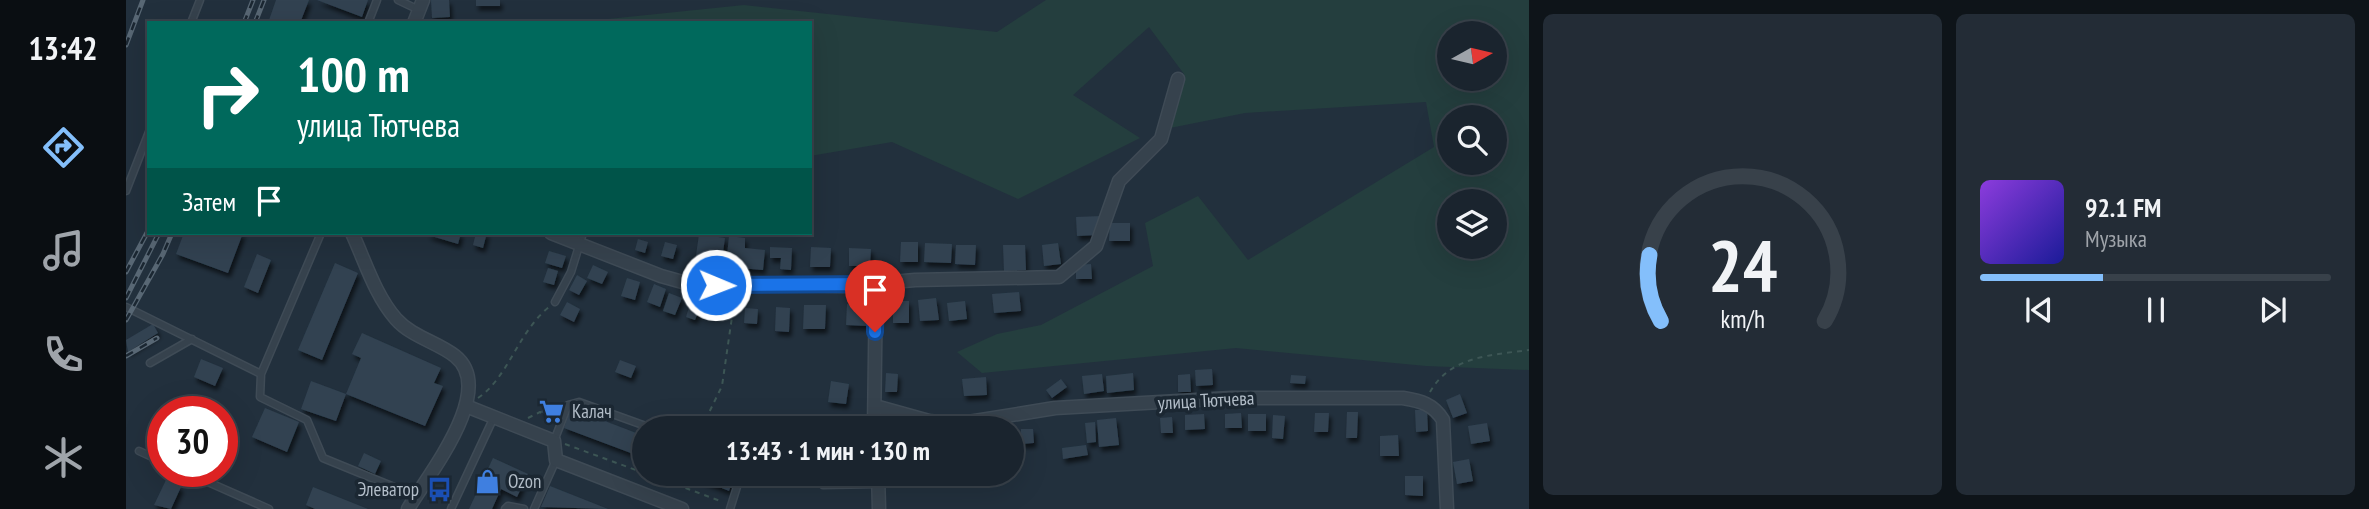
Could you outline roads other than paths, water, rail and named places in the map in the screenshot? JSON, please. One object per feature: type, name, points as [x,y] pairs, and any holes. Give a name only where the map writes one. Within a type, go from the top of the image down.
[{"type":"street","points":[[563,235],[582,238],[661,276],[686,283],[876,284],[1059,276],[1096,246],[1119,181],[1161,139],[1178,79]]},
{"type":"street","points":[[353,235],[383,302],[397,320],[416,336],[454,355],[464,365],[469,386],[466,407],[457,431],[408,509]]},
{"type":"street","points":[[875,416],[876,284]]},
{"type":"street","name":"улица Тютчева","points":[[875,406],[929,421],[956,424],[1055,408],[1232,398],[1404,398],[1424,402],[1436,409],[1443,420],[1447,509]]},
{"type":"street","points":[[466,407],[554,441],[556,460],[662,506],[682,509]]},
{"type":"street","points":[[879,486],[879,509]]},
{"type":"lane","points":[[192,21],[200,0]]},
{"type":"lane","points":[[369,21],[377,0]]},
{"type":"lane","points":[[398,0],[421,5]]},
{"type":"lane","points":[[126,191],[147,137]]},
{"type":"lane","points":[[320,235],[261,374],[260,397],[307,420],[323,458],[416,496]]},
{"type":"lane","points":[[555,302],[571,272],[582,238]]},
{"type":"lane","points":[[126,307],[261,374]]},
{"type":"lane","points":[[150,363],[192,340]]},
{"type":"lane","points":[[554,441],[568,405],[579,402],[632,421]]},
{"type":"lane","points":[[451,509],[494,417]]},
{"type":"lane","points":[[139,451],[147,455]]},
{"type":"lane","points":[[534,509],[556,460]]},
{"type":"lane","points":[[730,507],[737,486]]},
{"type":"lane","points":[[219,487],[269,509]]},
{"type":"lane","points":[[505,509],[508,506],[523,509]]},
{"type":"railway","points":[[126,45],[143,0]]},
{"type":"railway","points":[[245,21],[253,0]]},
{"type":"railway","points":[[256,21],[264,0]]},
{"type":"railway","points":[[126,272],[147,233]]},
{"type":"railway","points":[[126,298],[158,235]]},
{"type":"railway","points":[[126,320],[171,235]]},
{"type":"railway","points":[[126,356],[157,338]]},
{"type":"place","name":"Калач","points":[[552,411]]},
{"type":"place","name":"Ozon","points":[[488,481]]},
{"type":"place","name":"Элеватор","points":[[439,489]]}]
